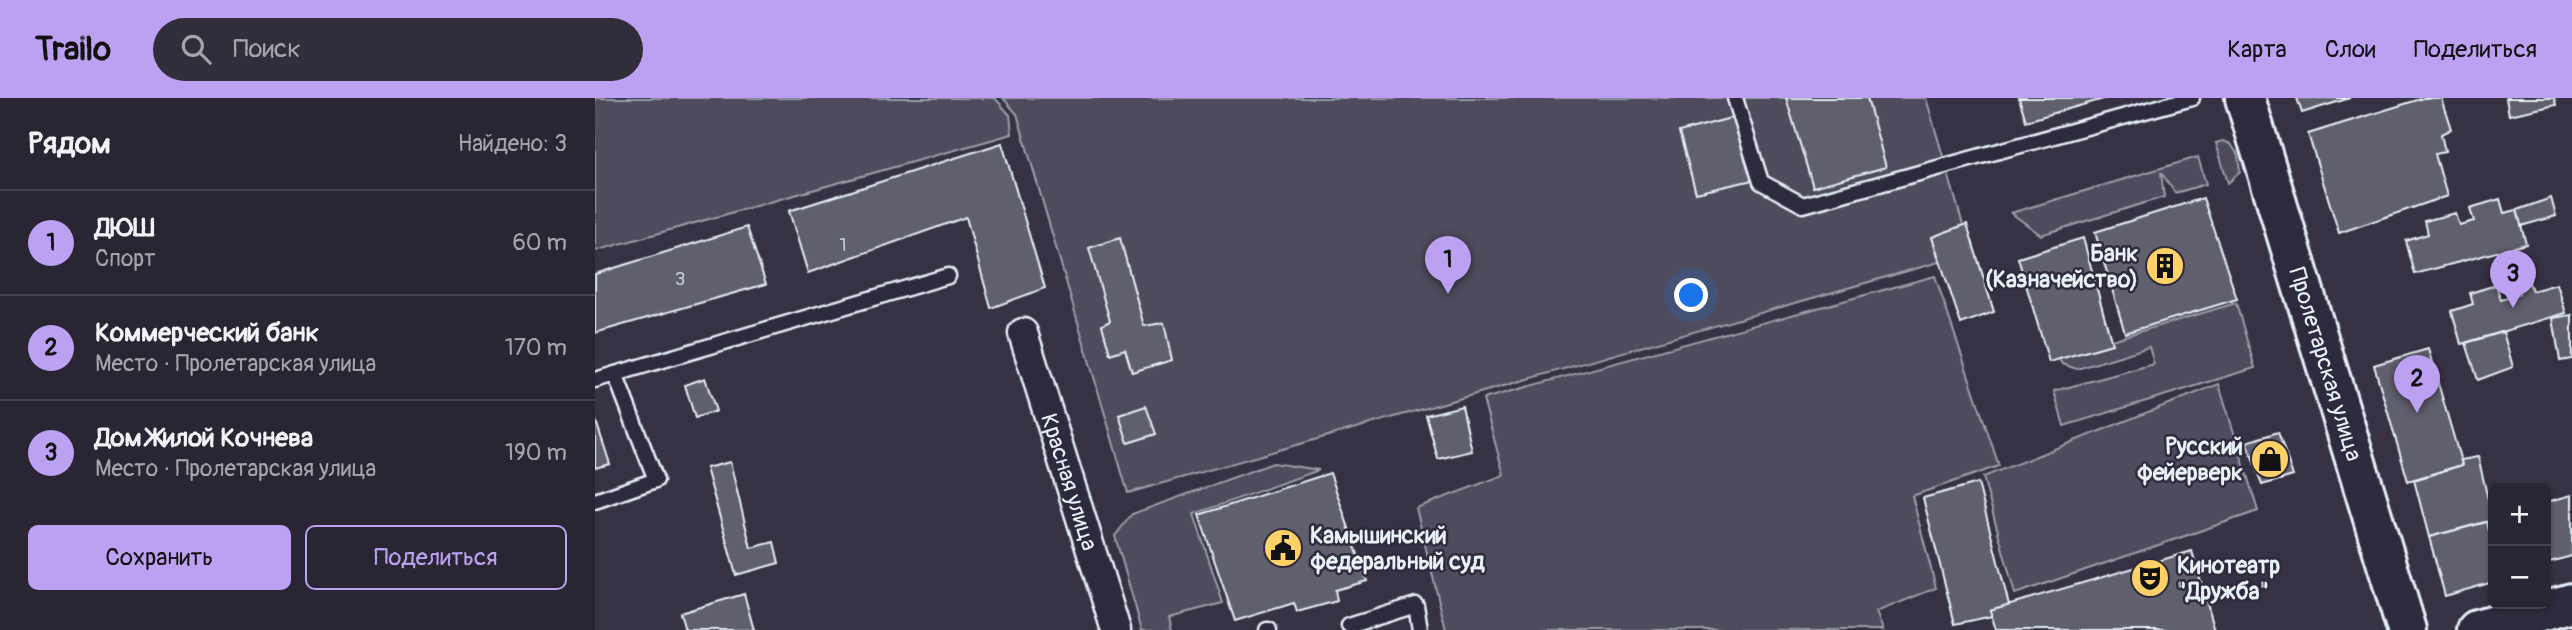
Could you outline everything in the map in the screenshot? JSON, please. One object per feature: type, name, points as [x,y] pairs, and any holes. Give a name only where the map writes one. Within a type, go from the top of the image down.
[{"type":"main road","name":"Пролетарская улица","points":[[2245,98],[2407,630]]},
{"type":"main road","points":[[2477,630],[2572,603]]},
{"type":"street","name":"Красная улица","points":[[1023,333],[1116,630]]},
{"type":"lane","points":[[1735,98],[1761,181],[1803,205],[2192,98]]},
{"type":"lane","points":[[595,380],[948,276]]},
{"type":"lane","points":[[595,501],[656,480],[615,374]]},
{"type":"lane","points":[[1345,629],[1416,605],[1420,630]]},
{"type":"shaded area","points":[[595,98],[995,98],[1010,115],[1012,134],[595,251]]},
{"type":"shaded area","points":[[1003,98],[1926,98],[1963,225],[1932,237],[1939,262],[1128,493],[1017,114]]},
{"type":"shaded area","points":[[2223,141],[2231,144],[2238,155],[2240,172],[2228,183],[2216,143]]},
{"type":"shaded area","points":[[2198,157],[2206,184],[2175,193],[2161,172],[2164,197],[2041,235],[2011,213]]},
{"type":"shaded area","points":[[1935,276],[1999,466],[1912,496],[1936,588],[1876,612],[1883,630],[1446,630],[1416,508],[1504,475],[1483,399]]},
{"type":"shaded area","points":[[2236,303],[2255,368],[2064,426],[2054,391],[2154,364],[2149,347],[2077,369],[2062,364],[2057,356]]},
{"type":"shaded area","points":[[2219,384],[2258,511],[2015,594],[1983,477]]},
{"type":"shaded area","points":[[1273,463],[1319,470],[1194,514],[1223,603],[1169,617],[1172,630],[1142,630],[1115,536],[1132,514]]},
{"type":"building","points":[[1786,98],[1867,98],[1886,167],[1813,187]]},
{"type":"building","points":[[2019,98],[2107,98],[2026,121]]},
{"type":"building","points":[[2297,98],[2350,98],[2302,113]]},
{"type":"building","points":[[2424,98],[2441,98],[2451,129],[2441,134],[2445,152],[2435,154],[2447,196],[2339,233],[2308,134]]},
{"type":"building","points":[[2506,98],[2554,98],[2556,105],[2509,115]]},
{"type":"building","points":[[1738,116],[1757,179],[1696,193],[1679,132]]},
{"type":"building","points":[[1002,143],[1045,288],[991,308],[966,217],[808,273],[789,211]]},
{"type":"building","name":"Банк (Казначейство)","points":[[2203,198],[2237,299],[2125,333],[2095,232]]},
{"type":"building","points":[[2551,198],[2556,216],[2521,226],[2517,210]]},
{"type":"building","points":[[2500,199],[2504,213],[2517,210],[2526,244],[2415,274],[2406,241],[2428,234],[2425,221],[2455,213],[2459,225],[2474,221],[2470,208]]},
{"type":"building","points":[[1967,224],[1994,312],[1961,324],[1932,237]]},
{"type":"building","points":[[747,227],[766,284],[595,333],[595,274]]},
{"type":"building","points":[[1120,238],[1144,326],[1164,323],[1172,360],[1132,372],[1125,349],[1110,354],[1102,325],[1110,321],[1089,248]]},
{"type":"building","name":"Банк (Казначейство)","points":[[2083,238],[2112,344],[2049,362],[2018,258]]},
{"type":"building","points":[[2527,276],[2532,291],[2557,284],[2566,313],[2461,344],[2452,311],[2473,304],[2470,293],[2496,285],[2501,300],[2519,294],[2515,279]]},
{"type":"building","points":[[2572,315],[2572,359],[2560,361],[2553,318]]},
{"type":"building","points":[[2503,332],[2513,367],[2478,380],[2466,343]]},
{"type":"building","points":[[2428,349],[2462,465],[2408,481],[2374,365]]},
{"type":"building","points":[[705,378],[716,411],[695,418],[685,385]]},
{"type":"building","points":[[1146,406],[1156,434],[1128,443],[1119,415]]},
{"type":"building","points":[[1462,406],[1472,451],[1438,459],[1426,415]]},
{"type":"building","points":[[595,418],[610,464],[595,468]]},
{"type":"building","name":"Русский фейерверк","points":[[2278,432],[2293,476],[2262,485],[2247,442]]},
{"type":"building","points":[[2478,457],[2488,499],[2488,521],[2429,537],[2414,480],[2462,465],[2461,460]]},
{"type":"building","points":[[730,462],[751,548],[774,542],[779,563],[736,575],[706,468]]},
{"type":"building","name":"Камышинский федеральный суд","points":[[1330,473],[1367,581],[1335,590],[1337,601],[1297,612],[1294,603],[1235,621],[1199,515]]},
{"type":"building","points":[[1978,483],[2009,605],[1990,610],[1992,616],[1955,624],[1923,498]]},
{"type":"building","points":[[2572,495],[2572,556],[2551,562],[2551,546],[2551,501]]},
{"type":"building","points":[[2487,522],[2488,583],[2445,596],[2429,537]]},
{"type":"building","name":"Кинотеатр \"Дружба\"","points":[[2192,551],[2215,630],[1996,630],[1990,610]]},
{"type":"building","points":[[744,594],[754,630],[685,630],[680,613]]},
{"type":"place","name":"Банк (Казначейство)","points":[[2165,266]]},
{"type":"place","name":"ДЮШ","points":[[1448,294]]},
{"type":"place","name":"Дом Жилой Кочнева","points":[[2513,308]]},
{"type":"place","name":"Коммерческий банк","points":[[2417,413]]},
{"type":"place","name":"Русский фейерверк","points":[[2270,459]]},
{"type":"place","name":"Камышинский федеральный суд","points":[[1283,548]]},
{"type":"place","name":"Кинотеатр \"Дружба\"","points":[[2150,578]]}]
